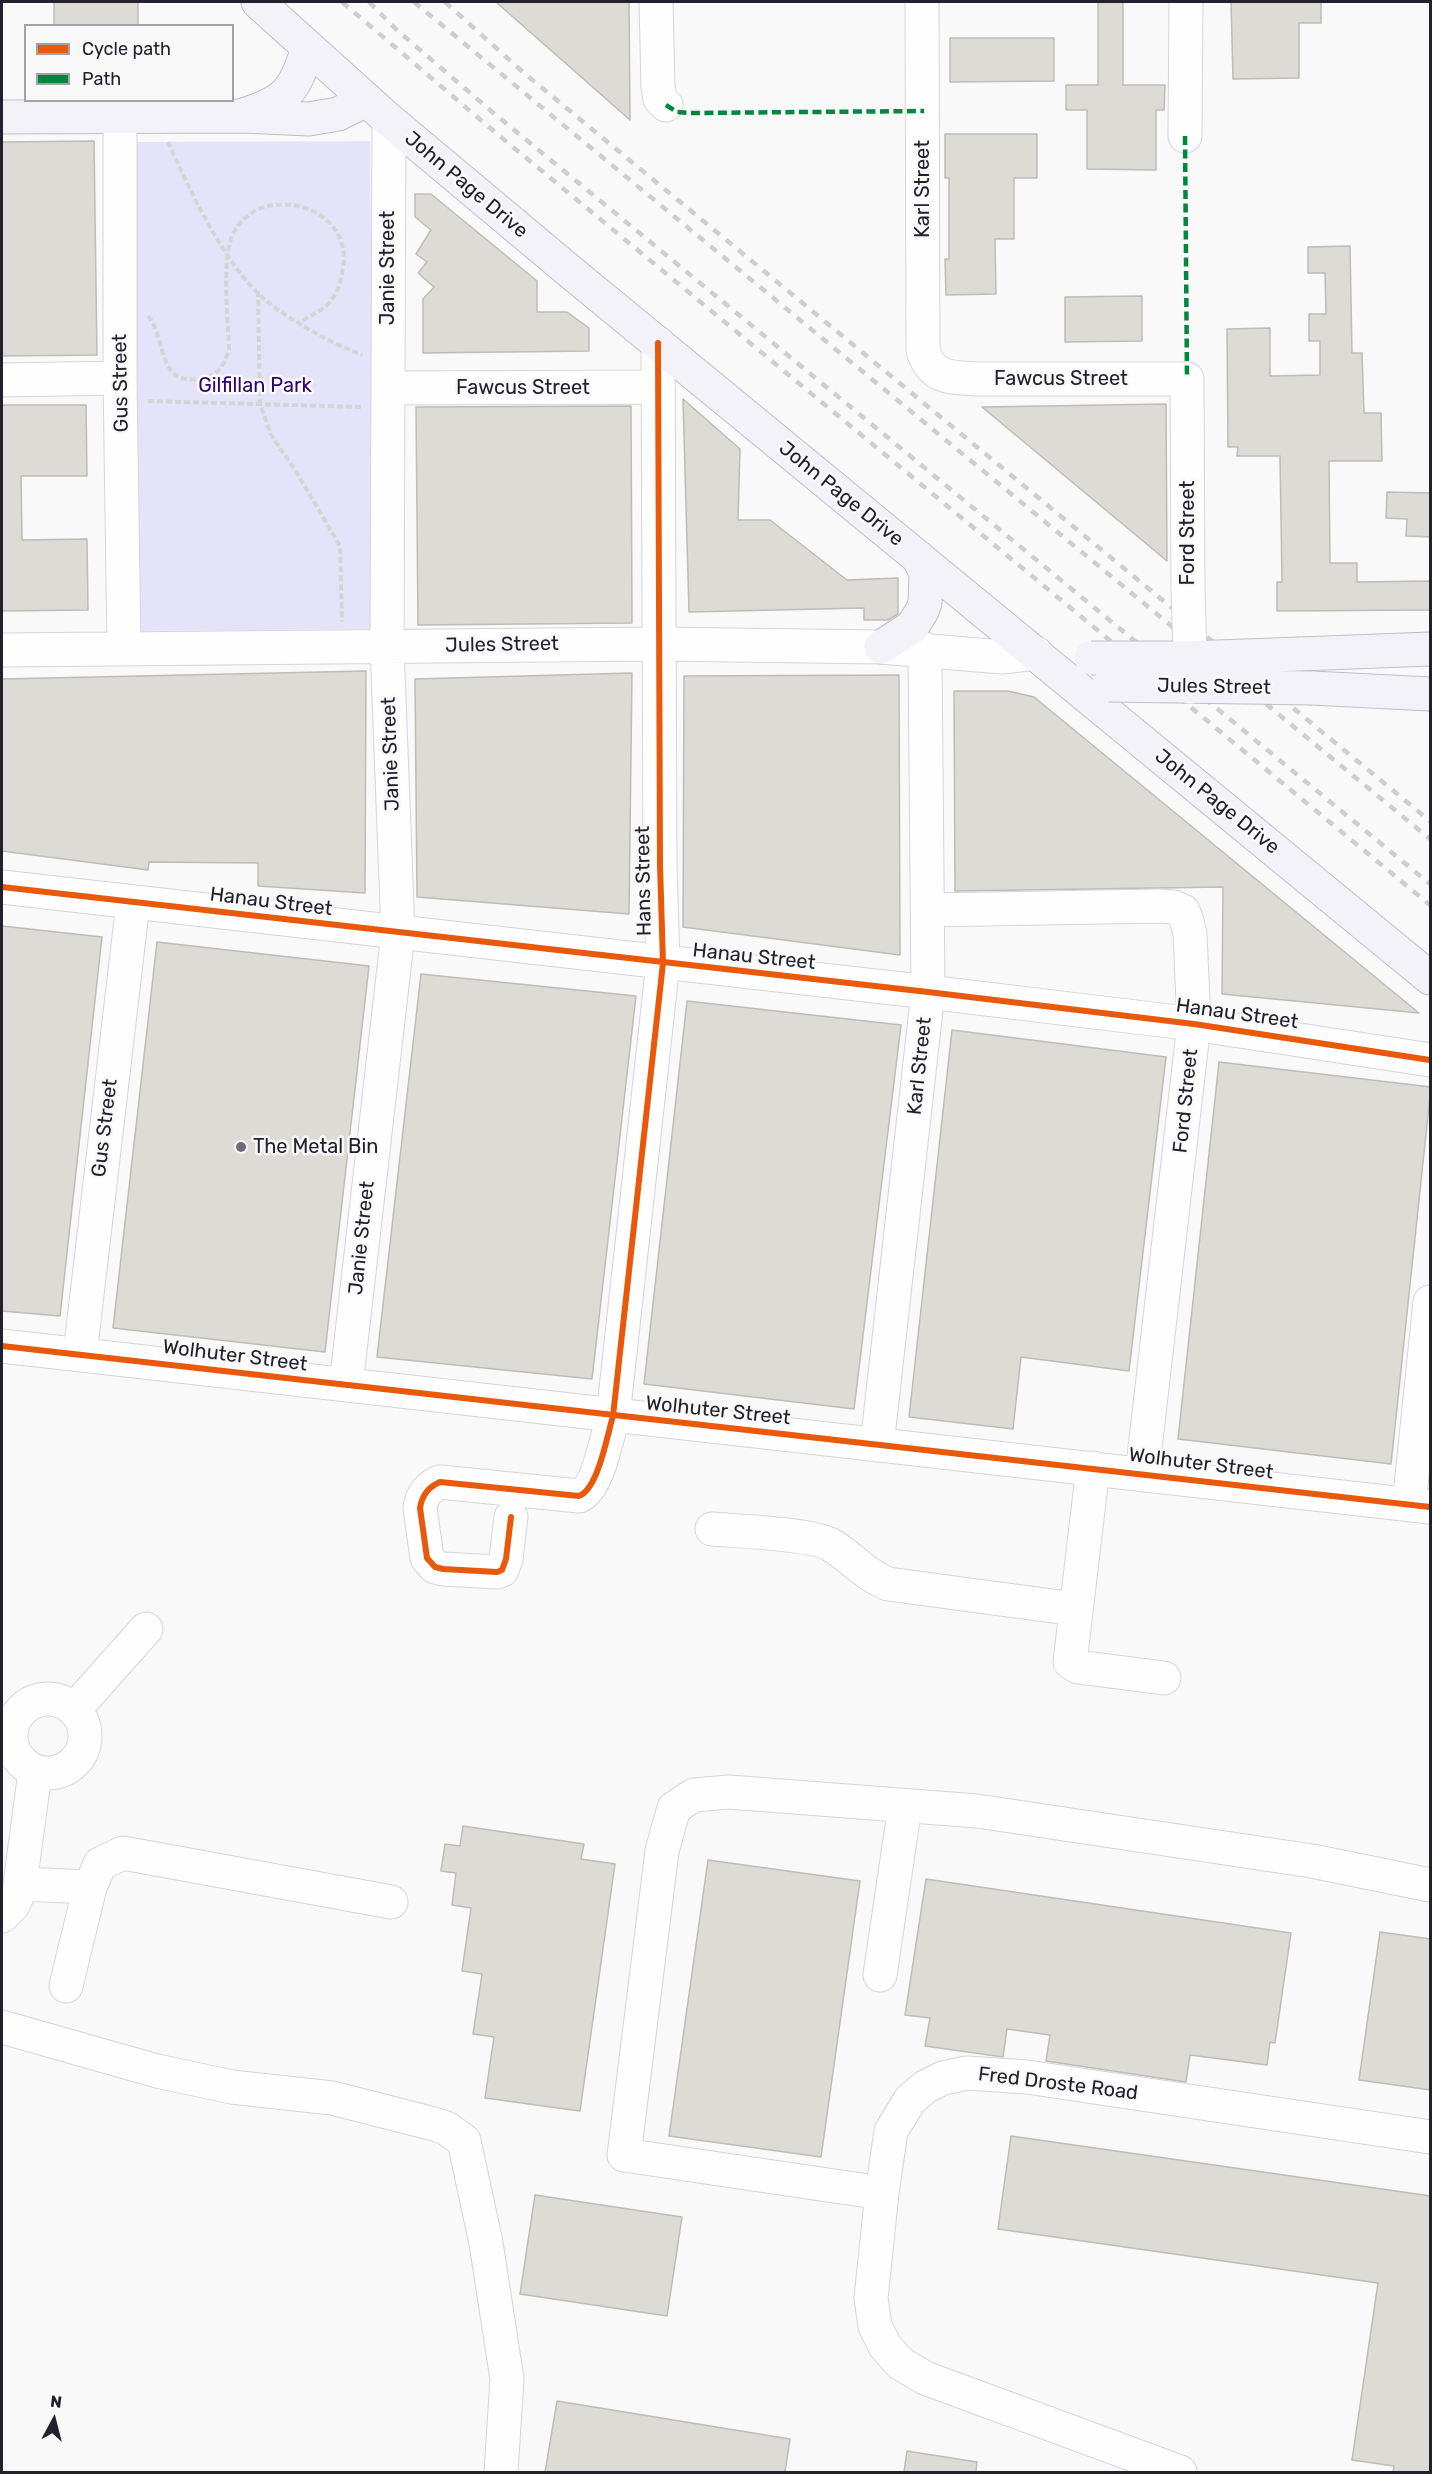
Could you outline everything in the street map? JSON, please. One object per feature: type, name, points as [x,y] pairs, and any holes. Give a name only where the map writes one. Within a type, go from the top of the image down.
[{"type":"main road","name":"John Page Drive","points":[[258,2],[377,110],[1431,978]]},
{"type":"main road","points":[[242,116],[271,106],[289,92],[301,72],[308,48]]},
{"type":"main road","points":[[2,117],[242,116],[309,119],[377,110]]},
{"type":"main road","points":[[881,647],[912,627],[922,611],[925,603],[926,573],[918,557]]},
{"type":"main road","name":"Jules Street","points":[[1190,673],[1300,654],[1431,649]]},
{"type":"main road","name":"Jules Street","points":[[1036,653],[1100,672]]},
{"type":"main road","name":"Jules Street","points":[[1066,679],[1100,672],[1190,673],[1312,688],[1431,694]]},
{"type":"street","points":[[656,2],[658,87],[660,99],[666,105]]},
{"type":"street","name":"Karl Street","points":[[922,2],[923,351],[927,363],[936,373]]},
{"type":"street","points":[[1185,136],[1186,2]]},
{"type":"street","name":"Janie Street","points":[[346,1385],[398,933],[387,646],[388,386],[377,110]]},
{"type":"street","name":"Gus Street","points":[[120,117],[120,389],[124,649]]},
{"type":"street","name":"Hans Street","points":[[511,1517],[506,1559],[502,1569],[497,1572],[443,1569],[435,1567],[427,1558],[420,1508],[421,1500],[428,1489],[441,1482],[570,1496],[585,1494],[594,1479],[613,1416],[663,963],[658,644],[658,343]]},
{"type":"street","name":"Fawcus Street","points":[[936,373],[978,380],[1187,379]]},
{"type":"street","name":"Ford Street","points":[[1187,379],[1190,673]]},
{"type":"street","points":[[2,380],[120,389]]},
{"type":"street","name":"Fawcus Street","points":[[388,386],[658,387]]},
{"type":"street","name":"Jules Street","points":[[2,650],[658,644],[881,647],[1002,657],[1036,653]]},
{"type":"street","name":"Karl Street","points":[[877,1444],[928,992],[925,649]]},
{"type":"street","name":"Jules Street","points":[[1002,657],[1066,679]]},
{"type":"street","name":"Hanau Street","points":[[2,887],[928,992],[1425,1053]]},
{"type":"street","name":"Gus Street","points":[[80,1354],[133,903]]},
{"type":"street","name":"Ford Street","points":[[928,910],[1174,907],[1183,911],[1190,934],[1194,1024],[1142,1474]]},
{"type":"street","points":[[1420,1506],[1431,1302]]},
{"type":"street","name":"Wolhuter Street","points":[[2,1346],[1420,1506]]},
{"type":"street","points":[[1093,1468],[1070,1662],[1078,1667],[1164,1678]]},
{"type":"street","points":[[712,1529],[812,1539],[830,1544],[871,1576],[888,1584],[1075,1609]]},
{"type":"street","points":[[74,1710],[146,1629]]},
{"type":"street","points":[[45,1699],[61,1701],[74,1710],[83,1724],[85,1740],[80,1756],[68,1768],[52,1774],[35,1772],[20,1762],[11,1747],[10,1703],[30,1703],[45,1699]]},
{"type":"street","points":[[2,1916],[17,1898],[21,1884],[35,1772]]},
{"type":"street","points":[[882,2193],[624,2155],[662,1851],[675,1808],[694,1795],[729,1791],[977,1811],[1311,1861],[1431,1886]]},
{"type":"street","points":[[880,1976],[905,1806]]},
{"type":"street","points":[[66,1986],[90,1887],[100,1864],[123,1853],[391,1902]]},
{"type":"street","points":[[21,1884],[90,1887]]},
{"type":"street","points":[[2,2027],[157,2071],[232,2087],[332,2098],[434,2124],[446,2128],[464,2140],[486,2243],[507,2379],[501,2472]]},
{"type":"street","name":"Fred Droste Road","points":[[1180,2472],[925,2378],[900,2362],[885,2346],[875,2326],[871,2298],[891,2131],[898,2115],[925,2087],[943,2078],[967,2073],[1027,2077],[1431,2137]]},
{"type":"path","points":[[156,117],[175,158],[227,255],[258,291],[299,323],[335,344],[388,386]]},
{"type":"path","points":[[120,307],[144,311],[155,324],[163,359],[174,374],[189,380],[204,378],[218,372],[225,363],[229,349],[227,255],[232,236],[246,218],[268,206],[290,204],[307,207],[325,218],[339,234],[345,251],[339,285],[332,300],[299,323]]},
{"type":"path","points":[[258,291],[260,404],[271,435],[297,473],[340,546],[343,647]]},
{"type":"path","points":[[120,389],[260,404],[388,386]]},
{"type":"green space","name":"Gilfillan Park","points":[[370,141],[375,629],[140,631],[135,142]]},
{"type":"building","points":[[54,2],[138,2],[138,24],[54,24]]},
{"type":"building","points":[[496,2],[629,2],[630,120]]},
{"type":"building","points":[[1098,2],[1123,2],[1123,85],[1165,85],[1164,110],[1156,110],[1156,170],[1087,169],[1087,110],[1066,110],[1066,85],[1098,85]]},
{"type":"building","points":[[1231,2],[1321,2],[1321,23],[1299,23],[1299,78],[1233,79]]},
{"type":"building","points":[[950,38],[1054,38],[1054,81],[950,82]]},
{"type":"building","points":[[945,134],[1037,134],[1037,178],[1014,178],[1014,239],[995,239],[996,294],[946,295],[945,259],[949,259],[949,178],[945,178]]},
{"type":"building","points":[[94,141],[97,355],[2,356],[2,142]]},
{"type":"building","points":[[415,194],[431,194],[537,281],[537,312],[567,312],[589,328],[589,351],[423,353],[423,299],[434,287],[418,273],[427,262],[416,254],[431,230],[415,217]]},
{"type":"building","points":[[1350,246],[1352,353],[1362,353],[1364,413],[1381,413],[1382,461],[1329,461],[1330,563],[1357,563],[1357,582],[1431,581],[1431,610],[1277,611],[1277,582],[1282,582],[1280,456],[1237,456],[1238,447],[1228,447],[1227,329],[1270,328],[1270,376],[1320,375],[1320,341],[1309,341],[1309,314],[1326,314],[1325,273],[1308,273],[1308,247]]},
{"type":"building","points":[[1142,296],[1142,341],[1065,342],[1065,297]]},
{"type":"building","points":[[683,399],[740,449],[738,520],[770,520],[847,580],[898,578],[898,614],[888,620],[864,620],[864,608],[689,612]]},
{"type":"building","points":[[1166,404],[1167,561],[982,407]]},
{"type":"building","points":[[2,405],[86,405],[87,476],[21,476],[22,540],[87,539],[88,610],[2,611]]},
{"type":"building","points":[[631,406],[632,623],[418,625],[416,407]]},
{"type":"building","points":[[1387,492],[1431,493],[1431,537],[1406,536],[1407,519],[1386,518]]},
{"type":"building","points":[[366,671],[365,893],[258,886],[258,863],[149,862],[148,870],[2,851],[2,679]]},
{"type":"building","points":[[632,673],[629,914],[417,897],[415,679]]},
{"type":"building","points":[[899,675],[900,955],[683,927],[684,676]]},
{"type":"building","points":[[954,691],[1008,691],[1034,697],[1419,1013],[1222,994],[1223,887],[955,891]]},
{"type":"building","points":[[2,926],[102,937],[60,1316],[2,1311]]},
{"type":"building","name":"The Metal Bin","points":[[157,942],[369,966],[325,1352],[113,1328]]},
{"type":"building","points":[[421,974],[636,996],[592,1379],[377,1357]]},
{"type":"building","points":[[687,1001],[901,1025],[854,1409],[644,1384]]},
{"type":"building","points":[[952,1030],[1166,1057],[1129,1371],[1021,1357],[1013,1429],[909,1417]]},
{"type":"building","points":[[1219,1062],[1431,1087],[1391,1464],[1178,1439]]},
{"type":"building","points":[[463,1826],[584,1844],[581,1859],[615,1864],[580,2111],[485,2098],[494,2037],[473,2034],[482,1974],[462,1971],[471,1908],[452,1905],[456,1873],[441,1871],[445,1844],[460,1846]]},
{"type":"building","points":[[708,1860],[860,1881],[821,2157],[669,2136]]},
{"type":"building","points":[[926,1879],[1291,1933],[1275,2043],[1270,2042],[1267,2065],[1190,2055],[1186,2082],[1046,2061],[1050,2035],[1007,2029],[1003,2057],[925,2046],[930,2018],[905,2015]]},
{"type":"building","points":[[1380,1932],[1431,1939],[1431,2090],[1359,2080]]},
{"type":"building","points":[[1011,2136],[1431,2196],[1431,2472],[1393,2472],[1394,2466],[1352,2460],[1378,2283],[998,2229]]},
{"type":"building","points":[[535,2195],[682,2217],[667,2316],[520,2294]]},
{"type":"building","points":[[557,2401],[790,2439],[785,2472],[545,2472]]},
{"type":"building","points":[[907,2451],[977,2462],[976,2472],[904,2472]]},
{"type":"railway","points":[[342,2],[496,133],[1430,905]]},
{"type":"railway","points":[[369,2],[398,31],[490,110],[1430,884]]},
{"type":"railway","points":[[414,2],[1430,839]]},
{"type":"railway","points":[[445,2],[524,73],[1430,821]]},
{"type":"marked path","points":[[666,105],[677,112],[690,113],[924,111]]},
{"type":"marked path","points":[[1185,136],[1187,379]]},
{"type":"cycle path","points":[[511,1517],[506,1559],[502,1570],[497,1572],[443,1569],[435,1567],[427,1558],[420,1508],[424,1495],[432,1486],[440,1482],[579,1496],[586,1491],[597,1473],[613,1416],[663,963],[660,865],[658,343]]},
{"type":"cycle path","points":[[2,887],[1194,1024],[1430,1060]]},
{"type":"cycle path","points":[[2,1346],[1430,1507]]},
{"type":"place","name":"The Metal Bin","points":[[241,1147]]}]
